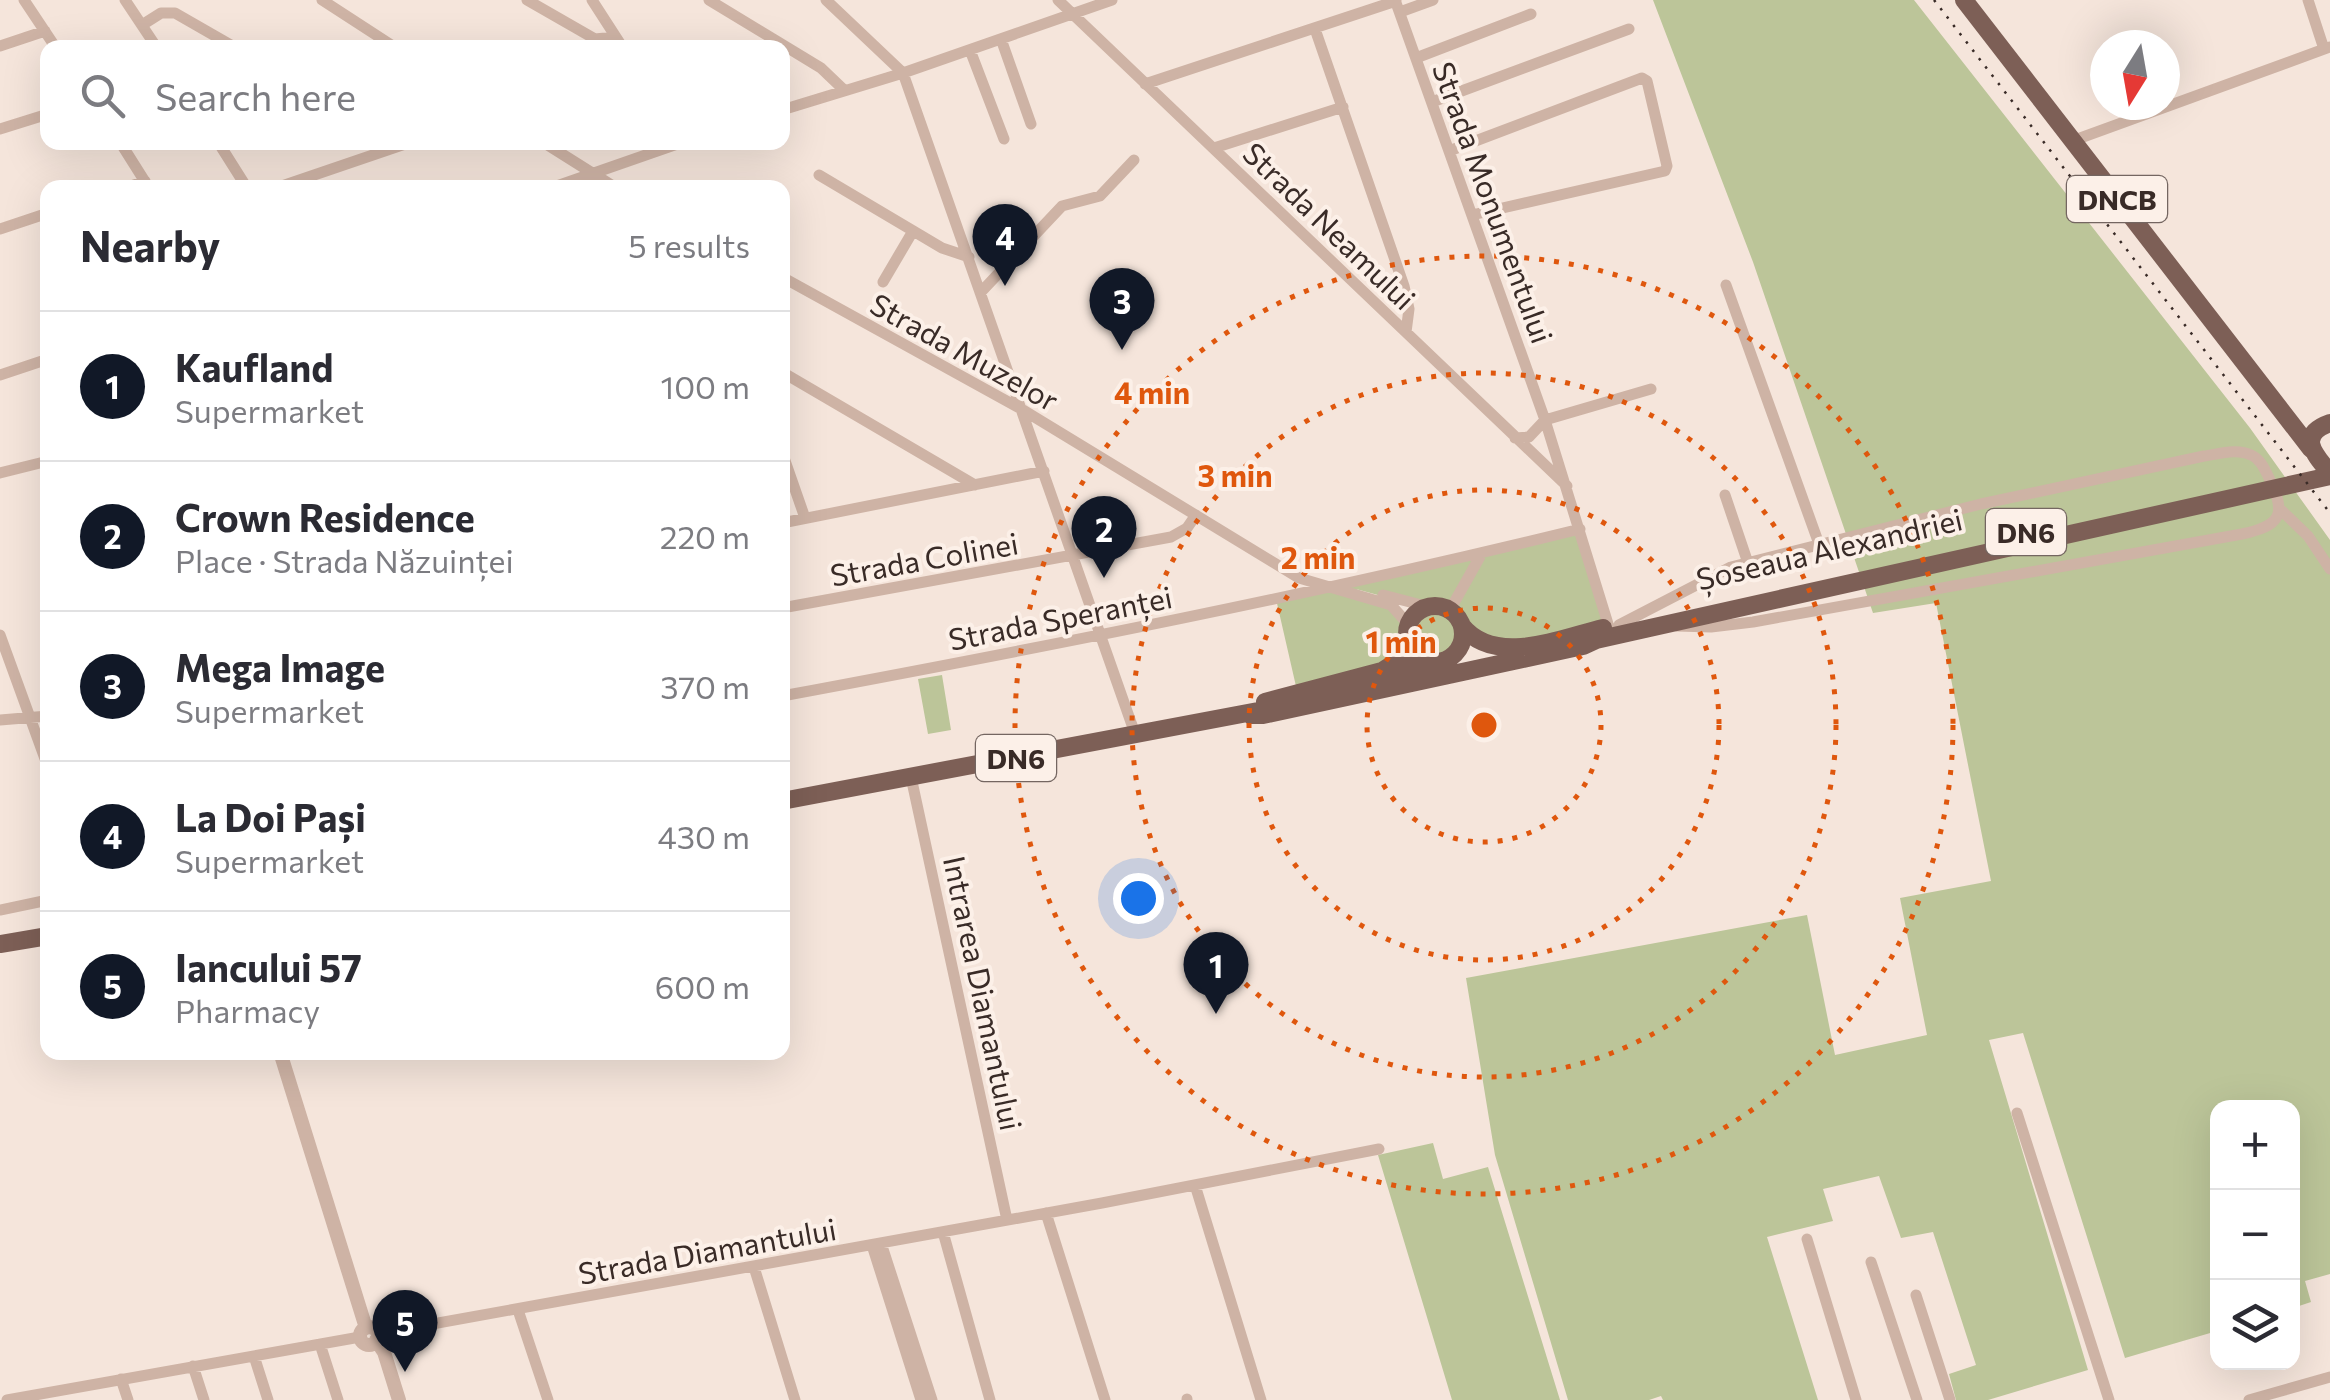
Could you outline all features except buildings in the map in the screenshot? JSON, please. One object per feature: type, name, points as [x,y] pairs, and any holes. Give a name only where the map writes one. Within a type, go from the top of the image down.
[{"type":"main road","name":"DNCB","points":[[1972,3],[2072,141],[2330,475]]},
{"type":"main road","name":"DNCB","points":[[2272,397],[2295,416],[2326,424]]},
{"type":"main road","name":"DNCB","points":[[2311,449],[2312,437],[2326,424]]},
{"type":"main road","name":"Șoseaua Alexandriei","points":[[1668,625],[2243,489],[2330,464]]},
{"type":"main road","name":"Șoseaua Alexandriei","points":[[1450,658],[1472,653],[1514,653],[2243,489],[2330,475]]},
{"type":"main road","name":"DN6","points":[[790,791],[1249,706],[1362,678],[1396,662],[1420,610],[1429,606]]},
{"type":"main road","points":[[1429,606],[1450,610]]},
{"type":"main road","name":"DN6","points":[[1450,610],[1462,626]]},
{"type":"main road","name":"DN6","points":[[790,799],[1250,715],[1584,646],[1608,631],[1668,625]]},
{"type":"main road","name":"Șoseaua Alexandriei","points":[[1462,626],[1476,640],[1502,647],[1608,631]]},
{"type":"main road","points":[[1450,658],[1461,644],[1462,626]]},
{"type":"main road","points":[[1408,631],[1414,654],[1430,662]]},
{"type":"main road","name":"DN6","points":[[1250,715],[1261,709],[1362,687],[1406,668],[1450,658]]},
{"type":"main road","points":[[0,933],[40,926]]},
{"type":"main road","points":[[0,944],[40,937]]},
{"type":"street","points":[[24,0],[51,40]]},
{"type":"street","points":[[124,0],[152,40]]},
{"type":"street","points":[[322,0],[384,40]]},
{"type":"street","points":[[528,0],[594,39],[602,40]]},
{"type":"street","points":[[592,0],[618,40]]},
{"type":"street","points":[[709,0],[775,40]]},
{"type":"street","points":[[826,0],[904,73],[1133,728]]},
{"type":"street","name":"Strada Neamului","points":[[1058,0],[1567,486]]},
{"type":"street","points":[[790,107],[904,73],[1112,0]]},
{"type":"street","points":[[1145,84],[1397,4],[1433,0]]},
{"type":"street","points":[[2072,141],[2327,48],[2308,0]]},
{"type":"street","name":"Strada Monumentului","points":[[1397,4],[1545,420],[1608,631]]},
{"type":"street","points":[[142,24],[161,13],[175,13],[222,40]]},
{"type":"street","points":[[1416,58],[1531,14]]},
{"type":"street","points":[[1315,29],[1404,286],[1409,309],[1406,332]]},
{"type":"street","points":[[1432,102],[1629,29]]},
{"type":"street","points":[[0,46],[45,31]]},
{"type":"street","points":[[1000,39],[1031,124]]},
{"type":"street","points":[[790,49],[821,68],[844,90]]},
{"type":"street","points":[[970,50],[1004,139]]},
{"type":"street","points":[[1450,152],[1642,78],[1648,81],[1665,171],[1472,215]]},
{"type":"street","points":[[1214,148],[1343,107]]},
{"type":"street","points":[[0,129],[40,116]]},
{"type":"street","points":[[125,150],[144,180]]},
{"type":"street","points":[[223,150],[241,180]]},
{"type":"street","points":[[298,180],[379,150]]},
{"type":"street","points":[[555,150],[602,180]]},
{"type":"street","points":[[574,180],[660,150]]},
{"type":"street","points":[[981,292],[1062,206],[1100,196],[1134,160]]},
{"type":"street","points":[[591,174],[593,180]]},
{"type":"street","points":[[819,174],[942,248],[969,257]]},
{"type":"street","points":[[0,228],[40,216]]},
{"type":"street","points":[[882,282],[913,231]]},
{"type":"street","name":"Strada Muzelor","points":[[790,281],[1023,410],[1299,578],[1329,588]]},
{"type":"street","points":[[1726,285],[1819,544]]},
{"type":"street","points":[[0,375],[40,361]]},
{"type":"street","points":[[790,377],[975,485]]},
{"type":"street","points":[[1516,438],[1529,437],[1545,420],[1651,389]]},
{"type":"street","points":[[1608,631],[1718,572],[1748,563],[2069,484],[2229,452],[2257,458],[2280,508],[2308,536],[2330,568]]},
{"type":"street","points":[[0,473],[40,463]]},
{"type":"street","points":[[790,521],[1044,471]]},
{"type":"street","points":[[790,474],[806,518]]},
{"type":"street","points":[[1726,495],[1748,563]]},
{"type":"street","points":[[1668,625],[1692,628],[1753,622],[2242,534],[2270,525],[2280,508]]},
{"type":"street","name":"Strada Colinei","points":[[790,607],[1180,534],[1196,516]]},
{"type":"street","name":"Strada Speranței","points":[[790,694],[1100,636],[1580,529]]},
{"type":"street","points":[[1450,610],[1482,553]]},
{"type":"street","points":[[1329,588],[1356,589],[1429,606]]},
{"type":"street","points":[[1329,588],[1390,605],[1408,631]]},
{"type":"street","points":[[0,635],[40,746]]},
{"type":"street","points":[[0,720],[40,717]]},
{"type":"street","name":"Intrarea Diamantului","points":[[911,777],[1007,1220]]},
{"type":"street","points":[[0,910],[40,902]]},
{"type":"street","points":[[283,1060],[370,1337],[397,1400]]},
{"type":"street","points":[[2017,1114],[2109,1400]]},
{"type":"street","name":"Strada Diamantului","points":[[7,1400],[754,1267],[1378,1149]]},
{"type":"street","points":[[1195,1185],[1260,1400]]},
{"type":"street","points":[[1046,1213],[1105,1400]]},
{"type":"street","points":[[943,1232],[990,1400]]},
{"type":"street","points":[[1807,1239],[1856,1400]]},
{"type":"street","points":[[877,1244],[920,1400]]},
{"type":"street","points":[[877,1244],[932,1400]]},
{"type":"street","points":[[1871,1262],[1916,1400]]},
{"type":"street","points":[[754,1267],[795,1400]]},
{"type":"street","points":[[1916,1295],[1950,1400]]},
{"type":"street","points":[[518,1310],[548,1400]]},
{"type":"street","points":[[320,1344],[338,1400]]},
{"type":"street","points":[[254,1356],[268,1400]]},
{"type":"street","points":[[193,1366],[204,1400]]},
{"type":"street","points":[[2249,1400],[2330,1376]]},
{"type":"street","points":[[121,1379],[128,1400]]},
{"type":"green space","points":[[1653,0],[1914,0],[2250,428],[2330,540],[2330,1274],[2305,1281],[2311,1302],[2300,1306],[2300,1100],[2210,1100],[2210,1333],[2125,1358],[2023,1033],[1989,1040],[2088,1370],[1988,1400],[1956,1400],[1949,1374],[1976,1365],[1933,1232],[1901,1238],[1879,1176],[1823,1189],[1833,1221],[1767,1237],[1818,1400],[1663,1400],[1661,1396],[1649,1400],[1568,1400],[1495,1155],[1466,978],[1807,915],[1835,1055],[1927,1035],[1900,898],[1991,881],[1936,603],[1873,613],[1753,262]]},
{"type":"green space","points":[[1580,529],[1609,627],[1532,644],[1463,635],[1457,652],[1445,660],[1426,660],[1410,647],[1400,656],[1298,695],[1276,599]],"holes":[[[1356,589],[1420,610],[1408,623],[1382,602]]]},
{"type":"green space","points":[[942,675],[951,730],[928,734],[918,679]]},
{"type":"green space","points":[[1433,1143],[1443,1179],[1488,1167],[1560,1400],[1452,1400],[1378,1155]]},
{"type":"railway","points":[[1934,0],[2330,513]]},
{"type":"place","name":"La Doi Pași","points":[[1005,286]]},
{"type":"place","name":"Mega Image","points":[[1122,350]]},
{"type":"place","name":"Crown Residence","points":[[1104,578]]},
{"type":"place","name":"Kaufland","points":[[1216,1014]]},
{"type":"place","name":"Iancului 57","points":[[405,1372]]}]
